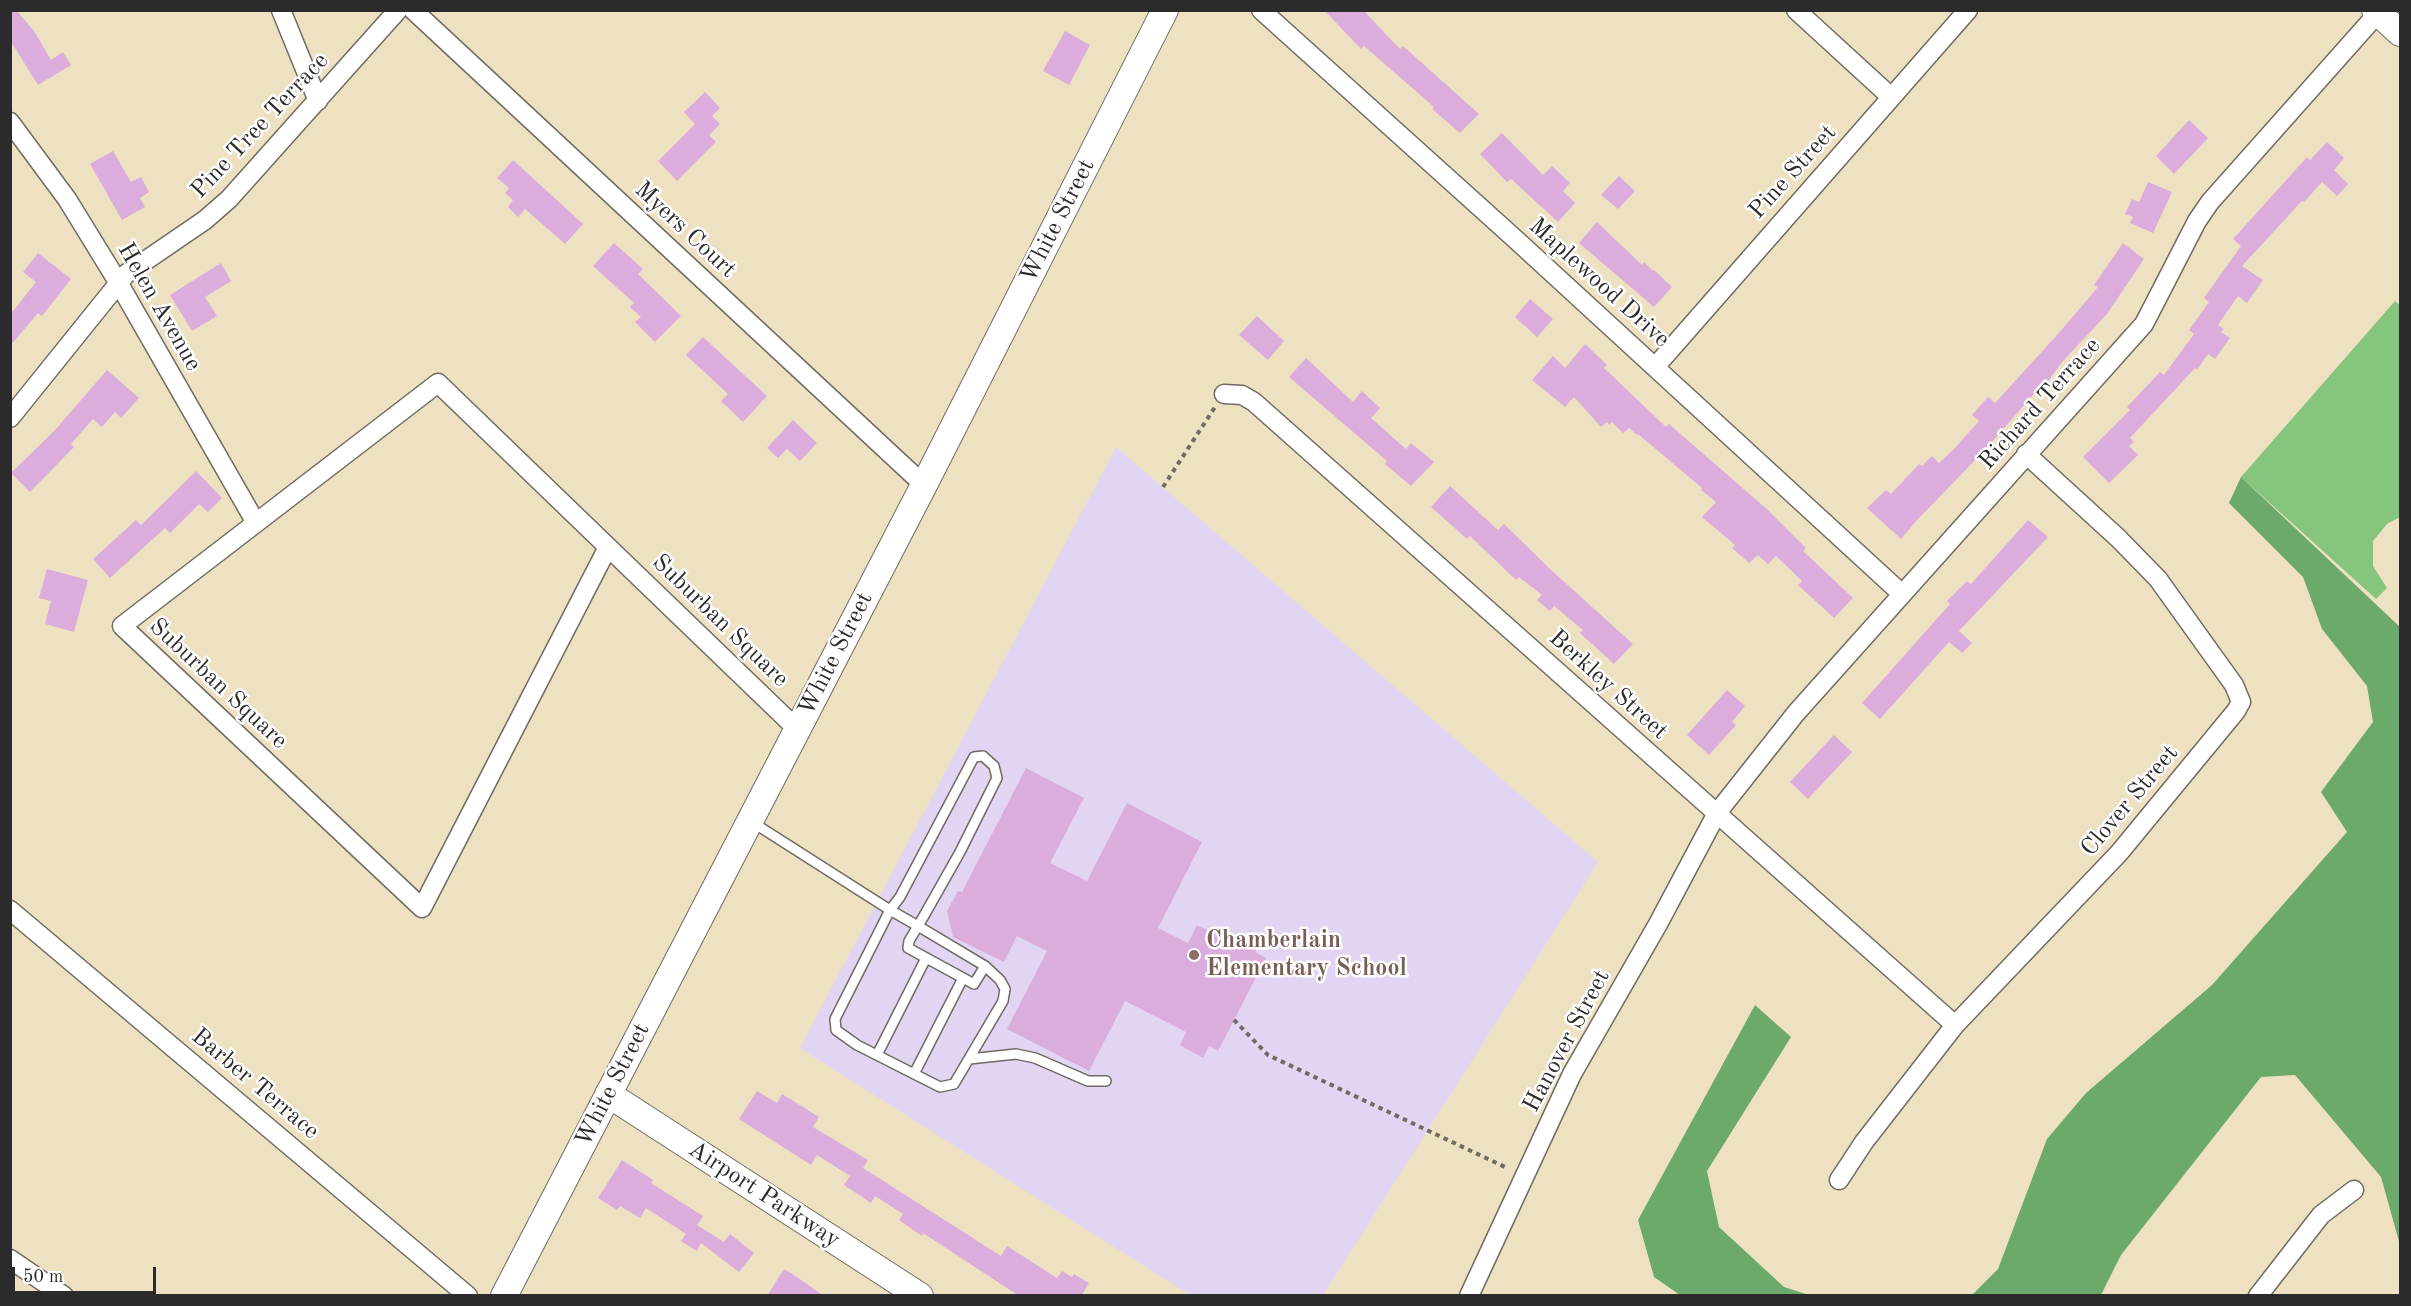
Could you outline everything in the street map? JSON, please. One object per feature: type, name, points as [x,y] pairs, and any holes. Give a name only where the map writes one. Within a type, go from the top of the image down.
[{"type":"street","points":[[281,10],[318,100]]},
{"type":"street","name":"Pine Tree Terrace","points":[[10,418],[118,282],[135,266],[217,210],[254,174],[398,10]]},
{"type":"street","name":"Myers Court","points":[[413,10],[924,485]]},
{"type":"street","name":"White Street","points":[[504,1296],[924,485],[1165,10]]},
{"type":"street","name":"Maplewood Drive","points":[[1261,10],[1902,594]]},
{"type":"street","points":[[1796,10],[1892,98]]},
{"type":"street","name":"Pine Street","points":[[1655,367],[1968,10]]},
{"type":"street","points":[[2377,12],[2400,33]]},
{"type":"street","name":"Richard Terrace","points":[[1717,813],[1796,712],[2144,324],[2210,202],[2377,12]]},
{"type":"street","name":"Helen Avenue","points":[[10,122],[67,199],[118,282],[256,523]]},
{"type":"street","name":"Suburban Square","points":[[608,547],[422,908],[122,626],[438,383],[797,729]]},
{"type":"street","name":"Berkley Street","points":[[1224,394],[1242,395],[1254,402],[1955,1025]]},
{"type":"street","name":"Clover Street","points":[[1839,1180],[1864,1142],[1955,1025],[2119,853],[2241,702],[2235,685],[2158,579],[2118,538],[2026,454]]},
{"type":"street","name":"Hanover Street","points":[[1468,1296],[1572,1074],[1658,924],[1717,813]]},
{"type":"street","name":"Barber Terrace","points":[[10,910],[468,1296]]},
{"type":"street","name":"Airport Parkway","points":[[608,1094],[920,1296]]},
{"type":"street","points":[[2258,1296],[2315,1222],[2354,1190]]},
{"type":"street","points":[[10,1259],[64,1296]]},
{"type":"lane","points":[[750,820],[890,910],[918,926],[985,966],[1005,989],[1003,1001],[954,1084],[940,1087],[857,1045],[836,1030],[835,1019],[890,910],[900,897],[974,757],[983,756],[994,766],[997,778],[960,852],[918,926],[908,948],[974,984],[985,966]]},
{"type":"lane","points":[[877,1055],[926,958]]},
{"type":"lane","points":[[914,1074],[963,978]]},
{"type":"lane","points":[[969,1059],[1016,1054],[1035,1058],[1088,1081],[1106,1081]]},
{"type":"path","points":[[1163,487],[1224,394]]},
{"type":"path","points":[[1234,1020],[1268,1055],[1505,1167]]},
{"type":"shaded area","name":"Chamberlain Elementary School","points":[[1116,447],[1598,862],[1323,1295],[1190,1295],[800,1048]]},
{"type":"green space","points":[[2395,301],[2400,305],[2400,517],[2387,524],[2373,541],[2373,566],[2387,588],[2376,599],[2241,477]]},
{"type":"green space","points":[[2241,477],[2400,627],[2400,1245],[2381,1177],[2295,1075],[2261,1077],[2121,1255],[2101,1295],[1972,1295],[1998,1269],[2047,1139],[2086,1093],[2212,985],[2347,832],[2321,792],[2373,722],[2367,686],[2322,629],[2303,577],[2229,503]]},
{"type":"green space","points":[[1755,1005],[1791,1037],[1707,1171],[1719,1227],[1784,1287],[1809,1295],[1680,1295],[1654,1277],[1638,1220]]},
{"type":"building","points":[[10,10],[16,10],[34,31],[51,60],[63,52],[71,65],[38,85],[10,40]]},
{"type":"building","points":[[1324,10],[1363,10],[1400,49],[1403,46],[1479,114],[1460,133],[1432,109],[1434,107],[1364,46],[1361,49]]},
{"type":"building","points":[[1065,31],[1090,45],[1069,85],[1043,71]]},
{"type":"building","points":[[705,92],[720,108],[712,116],[720,124],[709,135],[716,142],[677,181],[658,161],[695,124],[684,112]]},
{"type":"building","points":[[2189,120],[2208,138],[2174,174],[2156,156]]},
{"type":"building","points":[[1502,133],[1543,175],[1552,166],[1570,183],[1563,191],[1575,203],[1558,222],[1511,179],[1507,182],[1480,154]]},
{"type":"building","points":[[2327,142],[2344,158],[2334,170],[2348,184],[2337,196],[2322,182],[2242,266],[2263,280],[2247,303],[2238,296],[2218,325],[2224,329],[2221,332],[2230,338],[2215,359],[2208,354],[2197,370],[2195,368],[2130,438],[2134,442],[2129,446],[2138,455],[2109,483],[2083,457],[2130,410],[2127,407],[2160,372],[2164,375],[2194,334],[2189,330],[2209,302],[2204,298],[2241,246],[2233,239],[2307,157],[2310,160]]},
{"type":"building","points":[[113,151],[131,182],[141,177],[149,192],[140,198],[145,207],[122,220],[90,164]]},
{"type":"building","points":[[513,160],[583,224],[565,244],[525,209],[518,217],[508,207],[513,200],[505,193],[509,188],[497,178]]},
{"type":"building","points":[[1619,176],[1635,191],[1618,209],[1601,195]]},
{"type":"building","points":[[2148,182],[2172,192],[2153,233],[2130,223],[2133,217],[2125,214],[2132,199],[2139,202]]},
{"type":"building","points":[[1597,222],[1642,265],[1644,262],[1672,287],[1654,307],[1579,243]]},
{"type":"building","points":[[614,243],[643,269],[638,274],[681,316],[655,342],[635,322],[641,317],[630,307],[634,303],[593,266]]},
{"type":"building","points":[[2123,243],[2144,259],[2107,314],[2062,362],[2041,391],[2038,389],[1986,449],[1901,539],[1867,508],[1886,490],[1891,494],[1919,464],[1922,466],[1932,456],[1939,463],[1954,449],[1979,421],[1972,415],[1988,397],[1995,403],[2098,287],[2094,285]]},
{"type":"building","points":[[38,253],[71,279],[42,316],[38,313],[10,346],[10,315],[36,282],[23,272]]},
{"type":"building","points":[[221,263],[231,281],[205,297],[217,316],[192,331],[170,295]]},
{"type":"building","points":[[1530,299],[1553,319],[1537,337],[1515,317]]},
{"type":"building","points":[[1257,316],[1284,341],[1268,360],[1239,335]]},
{"type":"building","points":[[703,337],[767,396],[743,422],[721,401],[728,394],[686,355]]},
{"type":"building","points":[[1585,344],[1607,365],[1604,368],[1666,427],[1669,424],[1769,511],[1806,548],[1803,551],[1853,598],[1834,618],[1798,585],[1802,581],[1776,556],[1768,564],[1758,555],[1749,563],[1732,548],[1735,545],[1702,517],[1716,502],[1638,434],[1629,428],[1623,433],[1612,422],[1609,425],[1607,422],[1601,427],[1574,397],[1565,407],[1532,380],[1553,356],[1565,368]]},
{"type":"building","points":[[1306,358],[1353,402],[1362,391],[1380,408],[1371,418],[1406,449],[1411,443],[1434,462],[1411,486],[1385,464],[1387,461],[1289,377]]},
{"type":"building","points":[[107,370],[139,398],[121,418],[115,412],[102,427],[93,419],[71,444],[74,447],[30,492],[11,473],[56,429]]},
{"type":"building","points":[[793,420],[817,443],[800,461],[787,449],[778,458],[767,448]]},
{"type":"building","points":[[196,471],[222,498],[208,512],[199,504],[170,533],[165,528],[110,578],[93,559],[136,520],[141,525]]},
{"type":"building","points":[[1450,486],[1498,530],[1504,524],[1633,644],[1614,664],[1580,633],[1583,630],[1554,606],[1550,611],[1537,600],[1542,595],[1519,577],[1516,580],[1470,536],[1467,539],[1431,507]]},
{"type":"building","points":[[2028,520],[2048,537],[1959,631],[1972,643],[1962,653],[1949,642],[1880,719],[1862,703],[1950,604],[1947,601],[1967,581],[1971,584]]},
{"type":"building","points":[[47,569],[88,580],[74,632],[45,624],[51,601],[39,598]]},
{"type":"building","points":[[1727,690],[1745,706],[1732,722],[1736,725],[1709,755],[1687,735]]},
{"type":"building","points":[[1834,735],[1852,752],[1808,799],[1790,782]]},
{"type":"building","name":"Chamberlain Elementary School","points":[[1026,768],[1084,798],[1050,863],[1087,881],[1127,803],[1202,842],[1158,928],[1188,943],[1197,925],[1234,944],[1240,932],[1260,943],[1255,952],[1266,958],[1218,1051],[1209,1046],[1203,1058],[1180,1045],[1186,1032],[1125,1001],[1089,1071],[1007,1029],[1047,951],[1017,936],[1004,962],[953,937],[947,911],[958,891],[962,892]]},
{"type":"building","points":[[757,1091],[777,1103],[782,1094],[819,1117],[813,1127],[868,1160],[863,1168],[1001,1256],[1007,1246],[1057,1278],[1062,1271],[1072,1277],[1074,1274],[1089,1283],[1081,1296],[1019,1296],[923,1233],[922,1236],[899,1220],[903,1214],[875,1196],[871,1203],[844,1185],[850,1176],[817,1155],[811,1165],[739,1119]]},
{"type":"building","points":[[622,1160],[653,1180],[651,1183],[703,1216],[697,1225],[724,1242],[730,1234],[754,1253],[739,1272],[701,1243],[697,1251],[681,1241],[686,1234],[646,1208],[640,1218],[620,1206],[617,1210],[598,1198]]},
{"type":"building","points":[[784,1269],[794,1275],[824,1296],[767,1296]]},
{"type":"place","name":"Chamberlain Elementary School","points":[[1194,955]]}]
